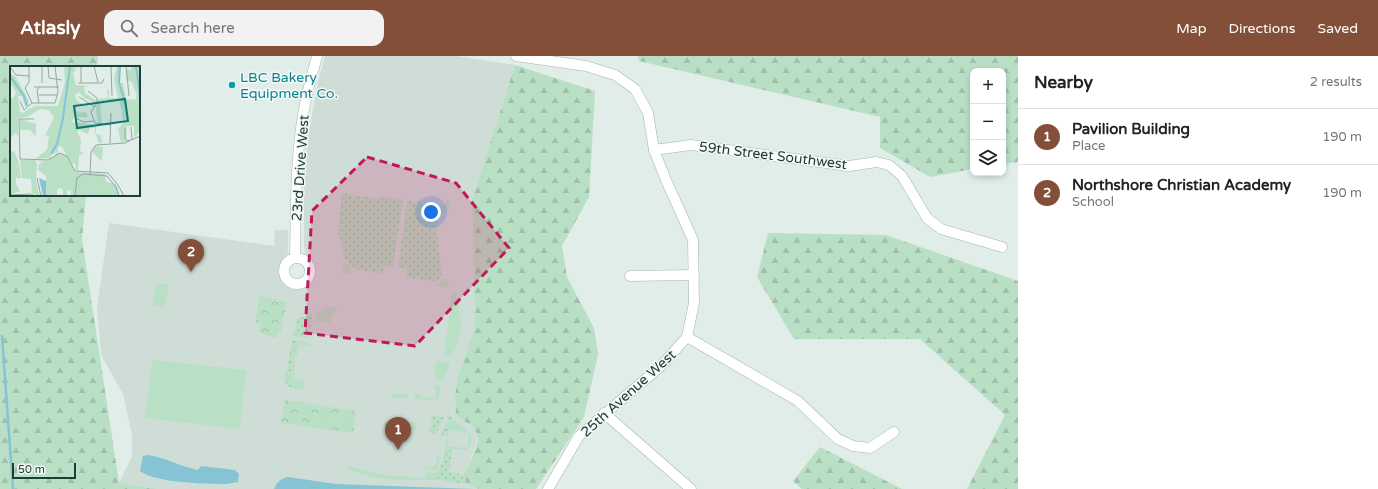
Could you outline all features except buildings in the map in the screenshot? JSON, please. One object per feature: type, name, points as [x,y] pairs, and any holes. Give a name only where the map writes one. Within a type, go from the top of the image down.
[{"type":"street","name":"23rd Drive West","points":[[295,258],[296,190],[300,145],[305,105],[317,56]]},
{"type":"street","name":"25th Avenue West","points":[[516,56],[586,66],[615,75],[635,89],[648,113],[654,150],[693,240],[694,303],[687,337],[661,366],[604,413],[579,436],[548,489]]},
{"type":"street","name":"59th Street Southwest","points":[[654,150],[691,145],[849,166],[876,162],[889,165],[902,176],[927,218],[941,228],[1002,247]]},
{"type":"street","points":[[630,276],[694,275]]},
{"type":"street","points":[[687,337],[798,401],[838,439],[852,446],[870,448],[894,432]]},
{"type":"street","points":[[604,413],[691,489]]},
{"type":"highlighted area","points":[[367,157],[456,183],[509,248],[415,346],[305,333],[312,211]]},
{"type":"shaded area","points":[[325,56],[456,56],[515,65],[472,200],[475,327],[457,380],[455,398],[456,415],[474,429],[477,436],[475,448],[463,475],[468,484],[479,489],[159,489],[119,483],[132,456],[132,435],[123,394],[101,355],[97,307],[109,223],[274,246],[275,230],[288,230],[288,252],[280,266],[281,278],[289,287],[300,288],[307,285],[312,280],[314,272],[312,263],[305,253],[304,247],[304,186],[309,132],[318,82]]},
{"type":"green space","points":[[0,56],[98,56],[97,66],[10,66],[10,196],[86,196],[82,239],[119,483],[159,489],[0,489]]},
{"type":"green space","points":[[638,56],[1018,56],[1018,162],[1006,164],[1006,68],[970,68],[970,170],[930,177],[880,148],[880,117],[639,61]]},
{"type":"green space","points":[[515,65],[595,91],[589,197],[562,246],[567,277],[594,328],[598,354],[584,417],[536,489],[479,489],[468,484],[463,475],[474,452],[477,434],[470,425],[456,415],[455,398],[457,380],[475,327],[472,200]]},
{"type":"green space","points":[[342,193],[378,199],[383,197],[403,200],[393,267],[384,266],[383,274],[355,269],[344,257],[338,231]]},
{"type":"green space","points":[[420,196],[420,202],[441,205],[437,231],[442,275],[437,282],[406,277],[407,269],[398,268],[407,201],[417,202]]},
{"type":"green space","points":[[446,200],[450,201],[448,213],[441,213]]},
{"type":"green space","points":[[768,233],[886,235],[1018,281],[1018,489],[967,489],[1005,415],[920,339],[794,339],[757,277]]},
{"type":"green space","points":[[342,262],[349,265],[352,274],[344,273]]},
{"type":"green space","points":[[443,279],[447,279],[449,288],[437,286]]},
{"type":"green space","points":[[157,283],[169,285],[164,308],[152,305]]},
{"type":"green space","points":[[452,291],[457,294],[460,310],[460,336],[458,344],[449,357],[444,356]]},
{"type":"green space","points":[[260,296],[287,302],[281,332],[278,331],[276,338],[259,333],[261,324],[255,323]]},
{"type":"green space","points":[[327,307],[337,307],[335,314],[332,314],[330,323],[315,321],[316,314]]},
{"type":"green space","points":[[313,313],[309,338],[293,336],[297,319]]},
{"type":"green space","points":[[292,340],[300,341],[296,345],[290,379],[295,389],[287,386],[285,380]]},
{"type":"green space","points":[[300,341],[311,343],[310,347],[299,345],[297,357],[295,357],[294,380],[305,381],[304,388],[302,390],[295,389],[290,381],[295,346]]},
{"type":"green space","points":[[152,360],[246,370],[240,429],[145,418]]},
{"type":"green space","points":[[436,361],[450,363],[443,382],[434,378]]},
{"type":"green space","points":[[435,385],[439,385],[441,390],[437,401],[414,399],[415,394],[422,395],[422,397],[435,399]]},
{"type":"green space","points":[[392,393],[408,395],[408,398],[391,398]]},
{"type":"green space","points":[[285,400],[356,411],[353,433],[281,423]]},
{"type":"green space","points":[[323,411],[353,415],[351,429],[321,424]]},
{"type":"green space","points":[[447,415],[451,417],[451,422],[446,436],[442,435],[441,432],[448,422]]},
{"type":"green space","points":[[432,416],[444,417],[436,434],[429,433]]},
{"type":"green space","points":[[451,417],[469,433],[449,430],[447,437]]},
{"type":"green space","points":[[384,421],[398,421],[396,429],[384,427]]},
{"type":"green space","points":[[404,421],[417,423],[416,430],[403,429]]},
{"type":"green space","points":[[469,434],[472,440],[471,445],[467,450],[452,449],[446,452],[445,462],[443,462],[446,439],[448,439],[447,446],[467,448]]},
{"type":"green space","points":[[820,447],[902,489],[802,489],[793,481]]},
{"type":"green space","points":[[452,449],[449,472],[463,475],[468,484],[438,480],[436,473],[440,470],[442,461],[445,461],[446,452]]},
{"type":"green space","points":[[437,455],[440,456],[438,469],[436,471],[423,468],[424,466],[435,467]]},
{"type":"green space","points":[[348,466],[384,475],[426,478],[427,472],[436,473],[438,480],[381,478],[348,469]]},
{"type":"water","points":[[149,455],[198,470],[201,466],[235,470],[239,474],[238,482],[226,484],[207,484],[182,482],[147,475],[140,471],[143,456]]},
{"type":"water","points":[[288,477],[336,484],[474,489],[274,489],[279,481]]},
{"type":"waterway","points":[[2,336],[13,489]]},
{"type":"place","name":"LBC Bakery Equipment Co.","points":[[232,85]]},
{"type":"place","name":"Northshore Christian Academy","points":[[191,272]]},
{"type":"place","name":"Pavilion Building","points":[[398,450]]}]
